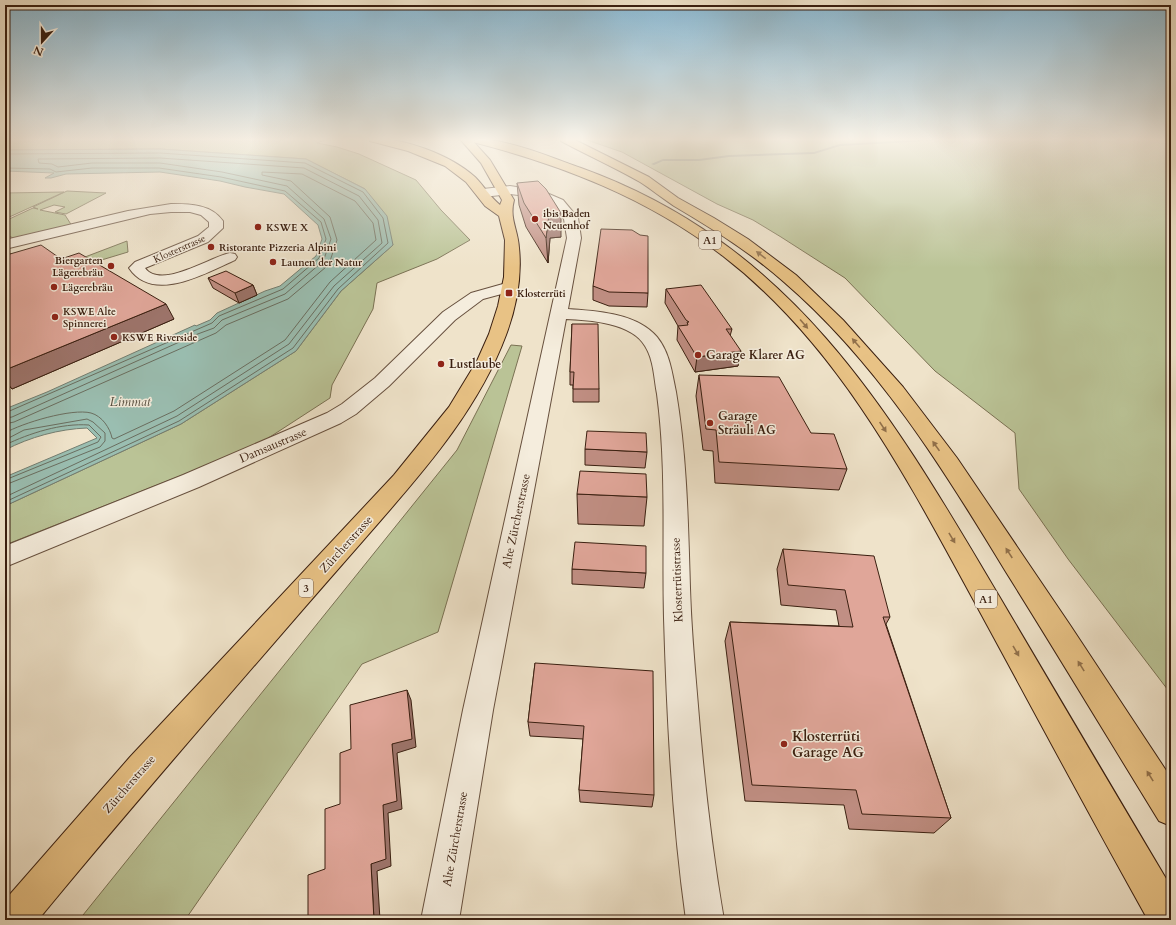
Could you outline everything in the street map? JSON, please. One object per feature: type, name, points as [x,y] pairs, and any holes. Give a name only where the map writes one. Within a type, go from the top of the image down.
[{"type":"main road","points":[[473,182],[489,202],[504,202]]},
{"type":"main road","name":"3","points":[[495,182],[504,202]]},
{"type":"main road","name":"A1","points":[[606,182],[640,198],[680,220],[739,262],[759,278],[798,316],[839,365],[883,426],[930,502],[1169,920]]},
{"type":"main road","name":"A1","points":[[631,182],[673,200],[732,235],[784,273],[827,312],[872,362],[920,423],[974,500],[1171,809]]},
{"type":"main road","points":[[648,182],[673,200]]},
{"type":"main road","name":"Zürcherstrasse","points":[[14,920],[137,774],[210,692],[361,528],[438,436],[465,397],[486,360],[503,317],[510,287],[512,258],[511,235],[504,202]]},
{"type":"street","name":"Alte Zürcherstrasse","points":[[440,920],[478,710],[574,238],[571,218],[565,210],[550,199],[527,192],[504,202],[483,193]]},
{"type":"street","name":"Klosterstrasse","points":[[5,245],[147,210],[184,208],[209,214],[216,221],[216,228],[203,240],[140,265],[137,268],[141,274],[151,280],[172,280],[230,257]]},
{"type":"street","name":"Damsaustrasse","points":[[5,557],[191,481],[349,410],[373,390],[449,316],[477,296],[510,287]]},
{"type":"street","name":"Klosterrütistrasse","points":[[558,313],[608,319],[628,325],[650,338],[655,346],[660,362],[667,396],[673,445],[678,618],[689,806],[698,884],[705,920]]},
{"type":"green space","points":[[352,182],[418,182],[441,210],[470,240],[437,259],[377,283],[373,309],[332,385],[330,398],[256,446],[5,545],[5,506],[181,424],[296,351],[341,291],[393,245],[365,189]]},
{"type":"green space","points":[[677,182],[1171,182],[1171,694],[1068,559],[1019,489],[1015,433],[935,371],[845,278],[753,220],[717,204]]},
{"type":"green space","points":[[67,191],[106,193],[66,214],[55,212],[65,207],[54,205],[40,210],[65,215],[72,226],[17,239],[5,235],[5,221],[33,208],[38,209],[33,207]]},
{"type":"green space","points":[[64,192],[5,219],[5,193]]},
{"type":"green space","points":[[127,241],[128,252],[85,265],[64,265]]},
{"type":"green space","points":[[511,345],[522,346],[438,632],[362,664],[185,920],[79,920],[457,450]]},
{"type":"water","name":"Limmat","points":[[225,182],[352,182],[365,189],[387,216],[393,245],[341,291],[296,351],[181,424],[5,506],[5,477],[97,438],[87,428],[66,430],[35,438],[5,450],[5,409],[47,392],[195,325],[196,326],[210,320],[217,313],[265,291],[280,286],[316,256],[322,239],[318,225],[284,194]]},
{"type":"building","points":[[539,182],[546,189],[561,213],[549,214],[546,238],[524,203],[517,183]]},
{"type":"building","points":[[601,229],[632,230],[640,235],[648,236],[648,293],[609,292],[593,286]]},
{"type":"building","points":[[41,245],[61,259],[79,253],[166,304],[5,370],[5,251],[10,254]]},
{"type":"building","points":[[226,271],[253,285],[235,293],[208,278]]},
{"type":"building","points":[[701,285],[732,329],[726,329],[741,351],[697,357],[678,326],[688,325],[687,322],[689,322],[686,320],[666,289]]},
{"type":"building","points":[[572,324],[598,324],[599,389],[573,389],[574,372],[570,372]]},
{"type":"building","points":[[699,375],[779,377],[811,433],[834,434],[847,469],[719,462],[716,430],[706,429]]},
{"type":"building","points":[[587,431],[646,433],[647,452],[585,449]]},
{"type":"building","points":[[580,471],[646,474],[647,497],[577,494]]},
{"type":"building","points":[[575,542],[646,546],[646,573],[572,569]]},
{"type":"building","points":[[783,549],[874,556],[890,617],[883,617],[951,818],[862,814],[856,790],[752,785],[730,622],[853,627],[845,590],[788,585]]},
{"type":"building","points":[[535,663],[653,671],[654,795],[579,790],[584,726],[528,722]]},
{"type":"building","points":[[407,690],[412,739],[392,744],[397,801],[383,805],[386,859],[371,864],[374,920],[308,920],[308,875],[325,869],[325,809],[340,804],[340,753],[351,749],[350,705]]},
{"type":"place","name":"ibis Baden Neuenhof","points":[[535,219]]},
{"type":"place","name":"KSWE X","points":[[258,227]]},
{"type":"place","name":"Ristorante Pizzeria Alpini","points":[[211,247]]},
{"type":"place","name":"Launen der Natur","points":[[273,262]]},
{"type":"place","name":"Biergarten Lägerebräu","points":[[111,266]]},
{"type":"place","name":"Lägerebräu","points":[[54,287]]},
{"type":"place","name":"Klosterrüti","points":[[509,293]]},
{"type":"place","name":"KSWE Alte Spinnerei","points":[[55,317]]},
{"type":"place","name":"KSWE Riverside","points":[[114,337]]},
{"type":"place","name":"Garage Klarer AG","points":[[698,355]]},
{"type":"place","name":"Lustlaube","points":[[441,364]]},
{"type":"place","name":"Garage Sträuli AG","points":[[710,423]]},
{"type":"place","name":"Klosterrüti Garage AG","points":[[784,744]]}]
